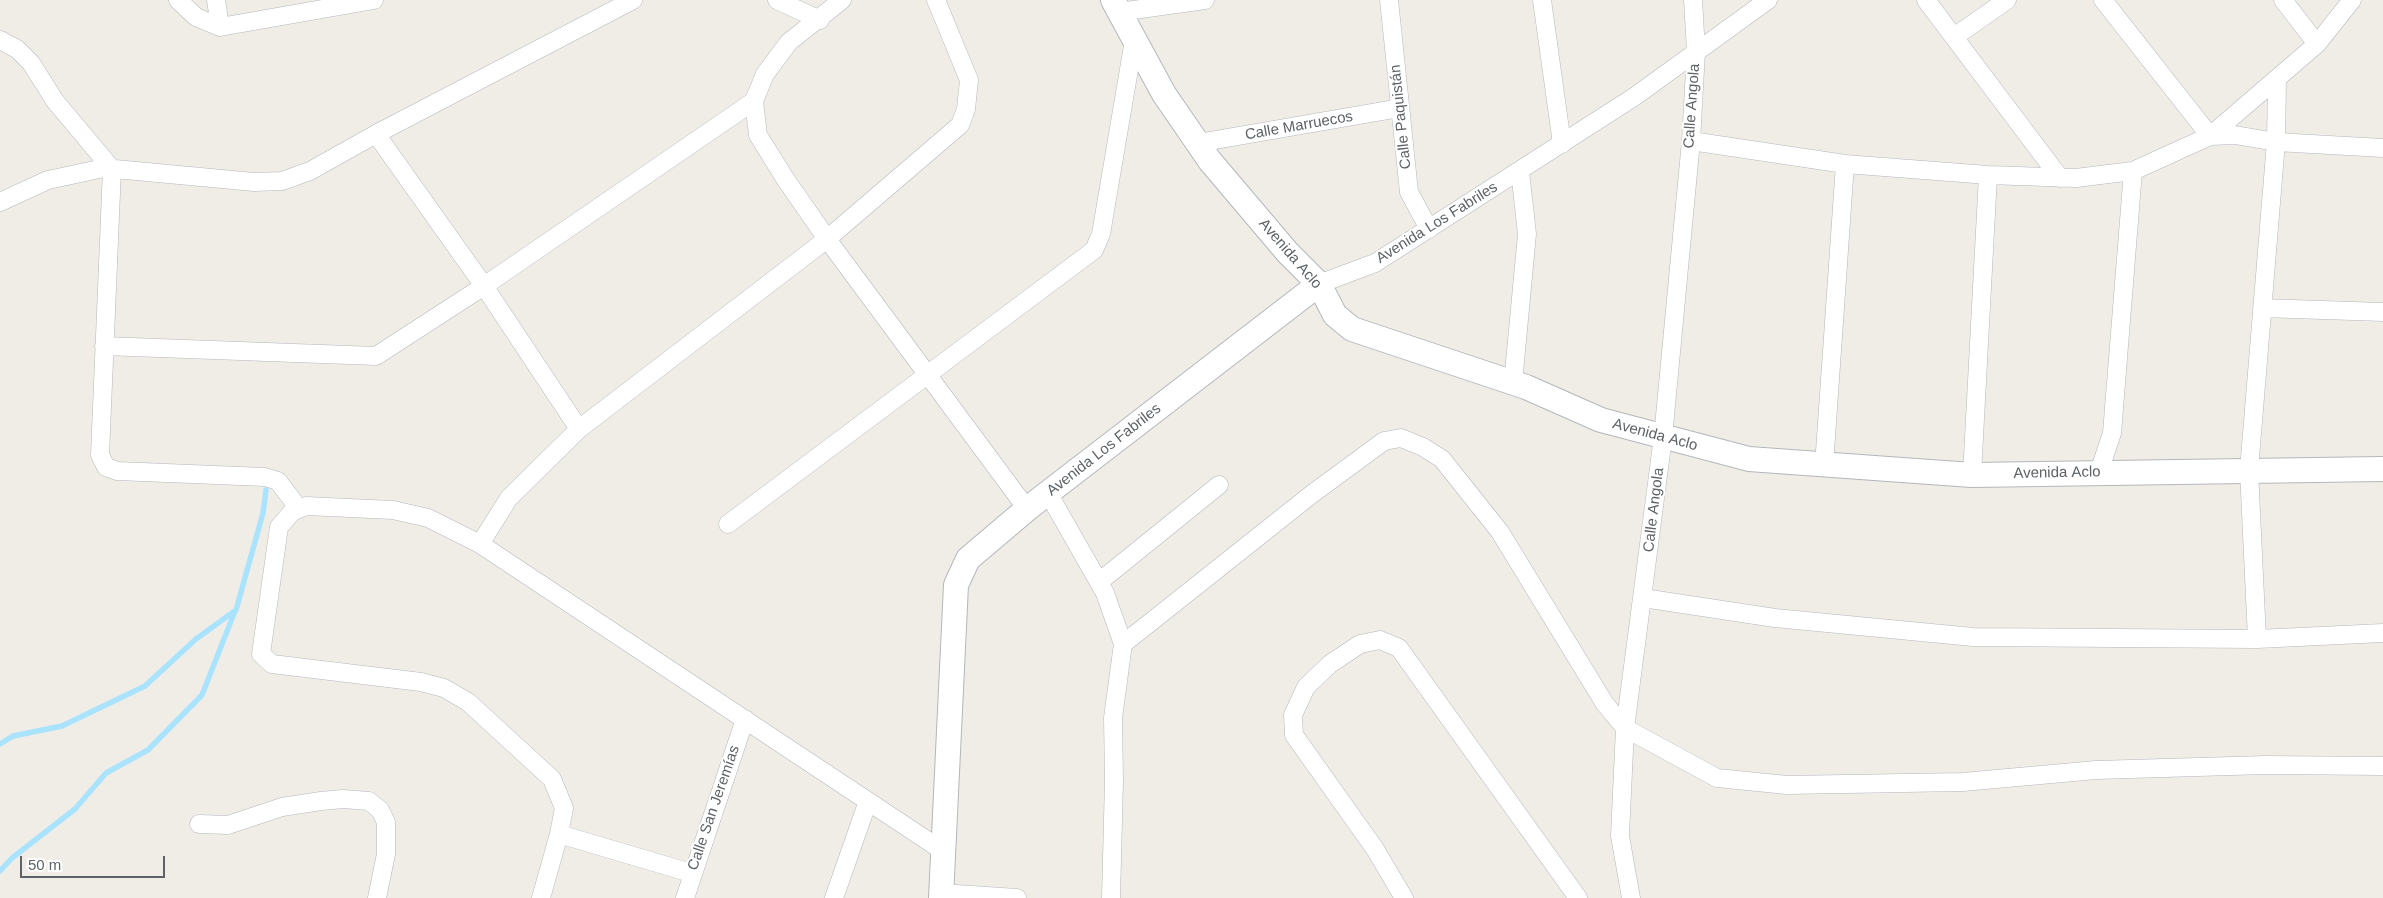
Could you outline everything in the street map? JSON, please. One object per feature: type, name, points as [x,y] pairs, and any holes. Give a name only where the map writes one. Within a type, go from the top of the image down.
[{"type":"street","points":[[178,0],[196,17],[220,26],[374,0]]},
{"type":"street","points":[[216,0],[220,26]]},
{"type":"street","points":[[0,202],[48,180],[104,168],[254,182],[282,180],[310,171],[376,134],[633,0]]},
{"type":"street","points":[[777,0],[820,20]]},
{"type":"street","points":[[758,135],[754,101],[765,74],[789,42],[820,20],[842,0]]},
{"type":"street","points":[[480,544],[509,498],[579,429],[827,239],[960,125],[966,109],[969,80],[936,0]]},
{"type":"street","points":[[1116,6],[1204,0]]},
{"type":"street","name":"Calle Paquistán","points":[[1389,0],[1409,192],[1429,229]]},
{"type":"street","points":[[1542,0],[1562,144]]},
{"type":"street","name":"Calle Angola","points":[[1631,898],[1620,836],[1625,728],[1662,437],[1691,141],[1696,51],[1693,0]]},
{"type":"street","name":"Avenida Los Fabriles","points":[[943,851],[956,585],[968,559],[1027,509],[1319,284],[1375,263],[1429,229],[1634,97],[1768,0]]},
{"type":"street","points":[[1926,0],[2060,178]]},
{"type":"street","points":[[1954,38],[2007,0]]},
{"type":"street","points":[[2103,0],[2210,136]]},
{"type":"street","points":[[2284,0],[2317,44]]},
{"type":"street","points":[[1691,141],[1845,164],[1988,175],[2076,178],[2132,171],[2210,136],[2317,44],[2352,0]]},
{"type":"street","name":"Avenida Aclo","points":[[1116,6],[1164,94],[1210,162],[1288,253],[1319,284],[1336,315],[1352,329],[1513,383],[1600,420],[1750,459],[1824,466],[1972,475],[2383,469]]},
{"type":"street","points":[[0,40],[17,48],[31,63],[55,101],[112,169],[100,455],[106,468],[117,471],[265,478],[278,481],[299,510]]},
{"type":"street","points":[[728,524],[1094,250],[1101,234],[1134,40]]},
{"type":"street","points":[[2257,639],[2249,470],[2276,142],[2277,79]]},
{"type":"street","points":[[104,346],[376,356],[484,286],[754,101]]},
{"type":"street","name":"Calle Marruecos","points":[[1198,143],[1400,108]]},
{"type":"street","points":[[725,121],[750,126],[758,135],[784,177],[827,239],[1027,509]]},
{"type":"street","points":[[376,134],[484,286],[579,429]]},
{"type":"street","points":[[2210,136],[2235,135],[2276,142],[2383,148]]},
{"type":"street","points":[[1824,466],[1845,164]]},
{"type":"street","points":[[1513,383],[1527,234],[1520,170]]},
{"type":"street","points":[[2099,472],[2112,433],[2132,171]]},
{"type":"street","points":[[1972,475],[1988,175]]},
{"type":"street","points":[[2262,308],[2383,312]]},
{"type":"street","points":[[1123,644],[1312,494],[1384,441],[1401,438],[1423,447],[1442,459],[1500,532],[1606,704],[1625,728],[1717,778],[1787,785],[1963,782],[2096,770],[2266,765],[2383,766]]},
{"type":"street","points":[[1099,582],[1219,485]]},
{"type":"street","points":[[1048,493],[1106,593],[1123,644],[1113,718],[1114,780],[1111,898]]},
{"type":"street","points":[[541,898],[559,834],[564,808],[552,778],[468,702],[444,688],[421,682],[272,664],[261,654],[279,527],[292,512],[306,506],[393,510],[428,518],[480,544],[943,851],[941,896],[1017,898]]},
{"type":"street","points":[[1643,598],[1775,618],[1973,636],[2257,639],[2383,633]]},
{"type":"street","points":[[1404,898],[1375,848],[1294,735],[1293,715],[1306,687],[1330,664],[1360,644],[1380,640],[1399,648],[1578,898]]},
{"type":"street","name":"Calle San Jeremías","points":[[685,898],[691,873],[745,719]]},
{"type":"street","points":[[199,824],[228,825],[282,807],[321,801],[343,799],[369,801],[380,810],[386,822],[386,854],[377,898]]},
{"type":"street","points":[[834,898],[868,801]]},
{"type":"street","points":[[559,834],[691,873]]},
{"type":"waterway","points":[[0,744],[13,736],[62,726],[145,686],[196,639],[236,610],[263,513],[266,490]]},
{"type":"waterway","points":[[0,871],[12,858],[75,809],[106,773],[148,750],[202,695],[235,611]]}]
